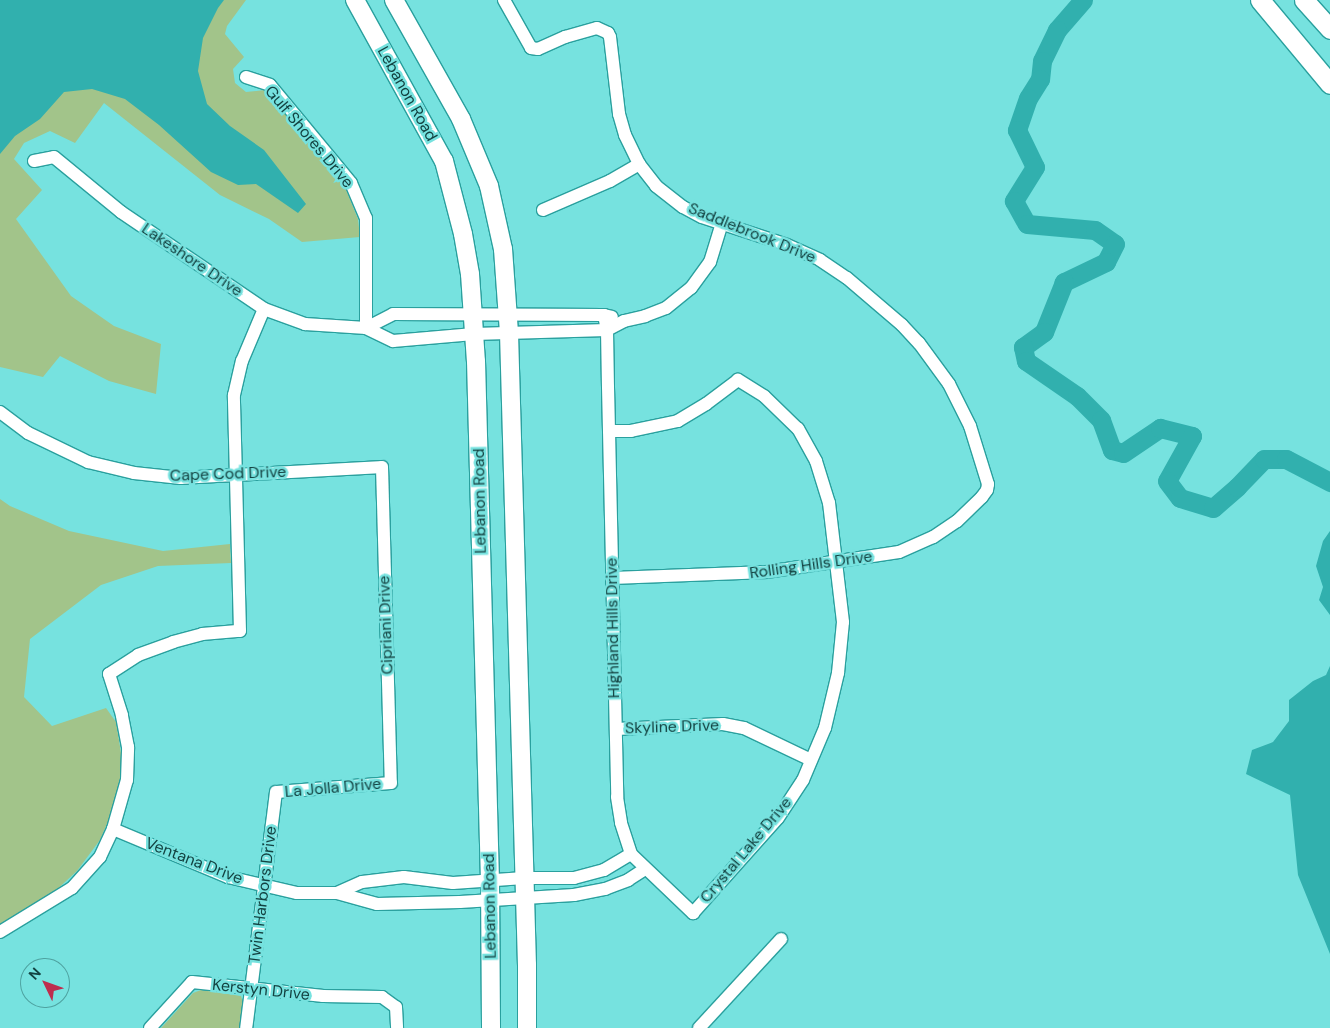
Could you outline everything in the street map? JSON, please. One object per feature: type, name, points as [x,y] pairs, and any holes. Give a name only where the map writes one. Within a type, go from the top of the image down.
[{"type":"main road","name":"Lebanon Road","points":[[355,0],[444,161],[463,234],[474,334],[490,881],[491,1028]]},
{"type":"main road","name":"Lebanon Road","points":[[394,0],[461,119],[489,186],[503,249],[509,333],[527,1028]]},
{"type":"main road","points":[[1260,0],[1330,84]]},
{"type":"main road","points":[[1304,0],[1330,29]]},
{"type":"street","name":"Saddlebrook Drive","points":[[504,0],[531,48],[538,49],[587,30],[604,29],[610,37],[621,121],[625,135],[639,164],[656,186],[683,207],[722,223],[787,245],[820,260],[847,278],[902,325],[919,343],[949,384],[970,426],[988,484],[987,490]]},
{"type":"street","name":"Gulf Shores Drive","points":[[246,77],[270,85],[351,183],[366,218],[366,328]]},
{"type":"street","name":"Lakeshore Drive","points":[[34,161],[54,157],[121,212],[264,309],[306,324],[366,328],[393,340],[474,334],[607,330],[624,321],[666,308],[691,288],[710,262],[722,223]]},
{"type":"street","points":[[543,210],[610,182],[639,164]]},
{"type":"street","points":[[0,932],[72,888],[100,856],[113,829],[126,780],[128,747],[122,714],[109,674],[138,655],[173,642],[202,634],[240,631],[234,395],[242,361],[264,309]]},
{"type":"street","points":[[366,328],[393,314],[473,316],[604,315],[624,321]]},
{"type":"street","name":"Highland Hills Drive","points":[[604,315],[607,330],[617,797],[621,823],[631,854],[693,913]]},
{"type":"street","name":"Crystal Lake Drive","points":[[609,431],[632,431],[678,421],[706,404],[738,380],[764,396],[798,429],[816,461],[829,503],[843,622],[838,673],[825,728],[803,780],[778,818],[693,913]]},
{"type":"street","name":"Cape Cod Drive","points":[[0,412],[28,433],[88,462],[134,473],[181,478],[382,467]]},
{"type":"street","name":"Cipriani Drive","points":[[382,467],[392,783]]},
{"type":"street","name":"Rolling Hills Drive","points":[[612,578],[722,576],[767,572],[898,552],[933,537],[957,521],[987,490]]},
{"type":"street","name":"Skyline Drive","points":[[616,729],[723,724],[744,728],[811,760]]},
{"type":"street","name":"La Jolla Drive","points":[[276,792],[392,783]]},
{"type":"street","name":"Twin Harbors Drive","points":[[246,1028],[252,989],[262,886],[276,792]]},
{"type":"street","name":"Ventana Drive","points":[[113,829],[228,877],[262,886],[297,892],[337,893],[376,904],[574,895],[605,889],[628,880],[645,869]]},
{"type":"street","name":"Ventana Drive","points":[[337,893],[362,882],[404,877],[452,883],[524,878],[574,878],[604,870],[631,854]]},
{"type":"street","points":[[700,1028],[781,939]]},
{"type":"street","name":"Kerstyn Drive","points":[[150,1028],[192,982],[323,996],[382,997],[392,1002],[396,1007],[397,1028]]},
{"type":"green space","points":[[0,0],[246,0],[227,26],[225,34],[244,57],[233,69],[235,83],[246,92],[265,90],[270,92],[343,182],[358,219],[360,237],[302,242],[269,219],[220,195],[104,103],[75,143],[50,131],[24,143],[14,159],[42,190],[16,219],[71,296],[114,326],[161,344],[156,394],[109,381],[60,356],[43,377],[0,367]]},
{"type":"green space","points":[[0,499],[10,506],[69,531],[163,551],[230,544],[231,563],[158,566],[101,585],[30,639],[24,697],[52,726],[106,708],[116,722],[122,759],[120,783],[110,817],[100,840],[77,871],[53,893],[0,924]]},
{"type":"green space","points":[[201,990],[241,996],[243,1003],[240,1028],[161,1028],[193,993]]},
{"type":"water","points":[[0,0],[224,0],[203,38],[198,71],[207,104],[230,126],[264,150],[306,204],[298,213],[256,184],[238,185],[211,172],[159,125],[125,99],[92,89],[64,92],[40,119],[15,136],[0,154]]},
{"type":"water","points":[[1286,459],[1330,478],[1330,487],[1319,485],[1289,464]]},
{"type":"water","points":[[1330,531],[1330,615],[1319,600],[1323,587],[1316,566],[1323,541]]},
{"type":"water","points":[[1330,666],[1330,954],[1298,875],[1290,795],[1246,774],[1252,750],[1273,742],[1289,721],[1289,700],[1313,681],[1326,675]]},
{"type":"waterway","points":[[1083,0],[1057,30],[1042,61],[1040,79],[1028,98],[1017,130],[1035,167],[1014,201],[1027,224],[1095,230],[1115,244],[1106,262],[1064,282],[1044,332],[1023,347],[1026,361],[1077,396],[1101,420],[1112,450],[1123,453],[1160,428],[1192,436],[1167,481],[1180,498],[1213,508],[1264,459],[1286,459],[1330,482]]}]
